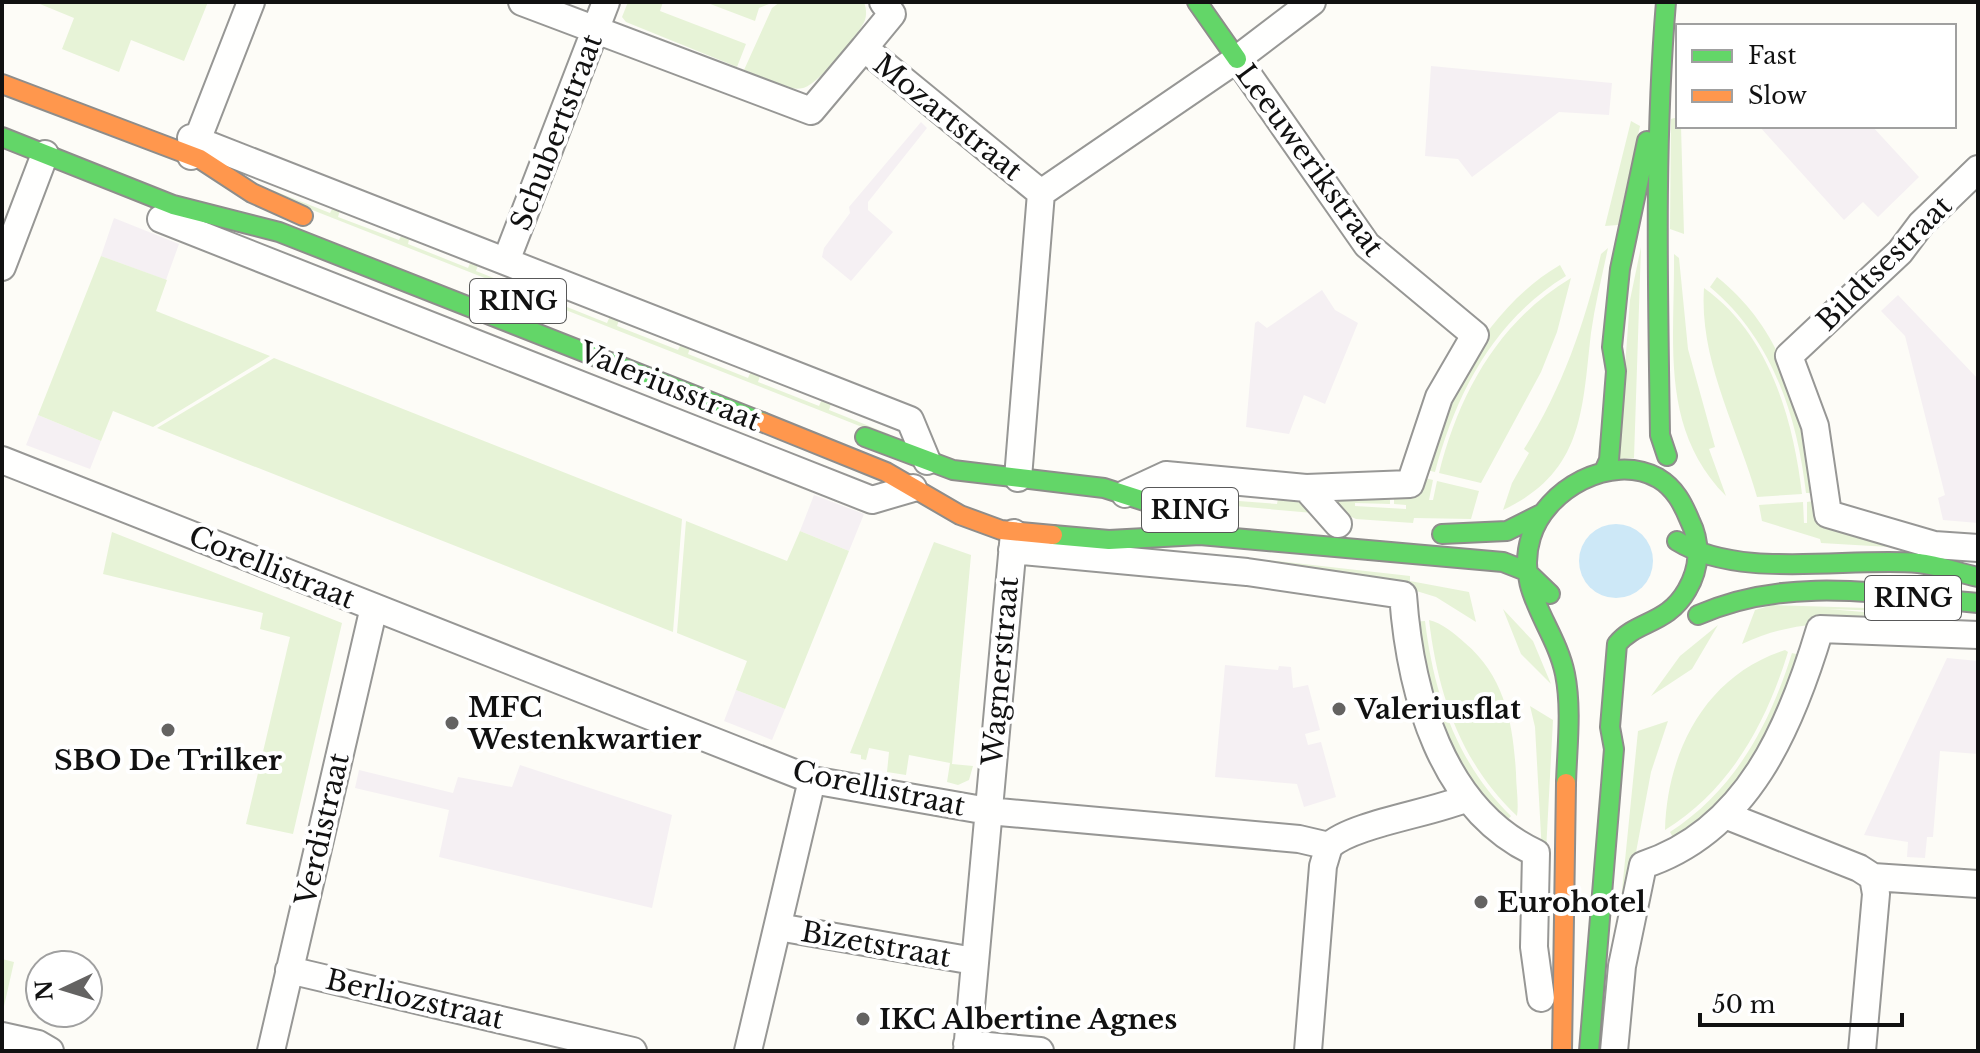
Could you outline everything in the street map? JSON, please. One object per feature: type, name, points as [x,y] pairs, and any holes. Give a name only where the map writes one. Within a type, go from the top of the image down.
[{"type":"main road","name":"Leeuwerikstraat","points":[[1197,2],[1237,59]]},
{"type":"main road","points":[[1666,2],[1658,98],[1660,435],[1667,456],[1691,482]]},
{"type":"main road","name":"Valeriusstraat","points":[[2,84],[194,148],[260,198],[324,224]]},
{"type":"main road","points":[[1578,479],[1593,452],[1602,372],[1612,347],[1624,240],[1658,98]]},
{"type":"main road","name":"Valeriusstraat","points":[[2,137],[42,162],[150,202]]},
{"type":"main road","points":[[150,202],[175,197],[197,184],[200,170],[194,148]]},
{"type":"main road","points":[[1555,531],[1569,511],[1587,497],[1609,460],[1616,371],[1612,347]]},
{"type":"main road","points":[[1659,411],[1646,433],[1645,444],[1653,471],[1688,512],[1716,534],[1718,563]]},
{"type":"main road","name":"RING","points":[[843,429],[953,470],[1067,483],[1125,494],[1160,506],[1253,516]]},
{"type":"main road","points":[[1562,1051],[1568,692],[1561,657],[1533,604],[1526,571],[1527,551],[1541,514],[1552,498],[1578,479],[1604,471],[1634,472],[1662,483]]},
{"type":"main road","points":[[982,524],[975,516],[978,498],[985,488],[1014,477]]},
{"type":"main road","points":[[1045,534],[1061,529],[1077,512],[1077,493],[1067,483]]},
{"type":"main road","name":"Valeriusstraat","points":[[913,488],[1013,540],[1045,534],[1109,540],[1200,535],[1503,562],[1526,571]]},
{"type":"main road","points":[[1587,497],[1608,491]]},
{"type":"main road","points":[[1589,1051],[1614,749],[1610,727],[1610,648],[1625,635],[1650,626],[1680,601],[1693,579],[1698,554],[1688,512]]},
{"type":"main road","points":[[1418,532],[1487,535],[1521,527],[1541,514]]},
{"type":"main road","points":[[1309,521],[1350,525]]},
{"type":"main road","points":[[1670,526],[1680,545],[1718,563],[1804,564],[1828,560]]},
{"type":"main road","points":[[1745,542],[1806,550],[1828,560]]},
{"type":"main road","name":"Valeriusstraat","points":[[1391,551],[1420,568],[1501,578],[1516,586],[1533,604]]},
{"type":"main road","points":[[1547,556],[1550,594]]},
{"type":"main road","name":"RING","points":[[1828,560],[1920,563],[1978,577]]},
{"type":"main road","points":[[1526,571],[1550,594],[1565,622]]},
{"type":"main road","name":"RING","points":[[1711,591],[1694,620],[1732,599],[1781,589],[1978,603]]},
{"type":"main road","points":[[1566,889],[1581,825],[1583,684],[1576,644]]},
{"type":"main road","points":[[1610,648],[1641,649]]},
{"type":"main road","points":[[1614,749],[1624,727],[1626,693],[1634,669]]},
{"type":"street","points":[[194,148],[251,2]]},
{"type":"street","points":[[522,2],[596,27],[811,111],[864,48]]},
{"type":"street","name":"Schubertstraat","points":[[506,261],[606,2]]},
{"type":"street","name":"Mozartstraat","points":[[883,2],[892,14],[864,48],[1041,193]]},
{"type":"street","points":[[1014,477],[1041,193],[1237,59],[1312,2]]},
{"type":"street","name":"Leeuwerikstraat","points":[[1237,59],[1367,245],[1475,335],[1439,397],[1410,484],[1306,488]]},
{"type":"street","name":"Valeriusstraat","points":[[2,63],[194,148],[506,261],[910,420],[927,461]]},
{"type":"street","name":"Valeriusstraat","points":[[2,156],[42,162]]},
{"type":"street","points":[[2,267],[42,162]]},
{"type":"street","name":"Bildtsestraat","points":[[1978,169],[1921,224],[1900,252],[1789,356],[1815,426],[1828,514],[1934,545],[1978,548]]},
{"type":"street","name":"Valeriusstraat","points":[[150,202],[872,500],[913,488]]},
{"type":"street","name":"Corellistraat","points":[[2,460],[812,780],[988,811],[1299,839],[1329,846]]},
{"type":"street","points":[[1125,494],[1166,475],[1306,488],[1350,525]]},
{"type":"street","name":"Valeriusstraat","points":[[1013,540],[1403,595],[1410,655],[1423,707],[1442,754],[1467,798]]},
{"type":"street","name":"Wagnerstraat","points":[[967,1048],[1013,540]]},
{"type":"street","points":[[1936,600],[1972,634]]},
{"type":"street","name":"Verdistraat","points":[[271,1051],[374,607]]},
{"type":"street","points":[[1614,1051],[1622,966],[1643,865],[1677,851],[1706,833],[1725,815],[1778,742],[1804,681],[1820,629],[1972,634]]},
{"type":"street","points":[[748,1051],[812,780]]},
{"type":"street","points":[[1308,1051],[1323,866],[1329,846],[1345,835],[1444,808],[1467,798],[1499,832],[1536,853],[1534,947],[1541,998]]},
{"type":"street","points":[[1725,815],[1859,868],[1873,877],[1978,884]]},
{"type":"street","points":[[1862,1051],[1876,894],[1873,877]]},
{"type":"street","name":"Bizetstraat","points":[[778,927],[974,961]]},
{"type":"street","name":"Berliozstraat","points":[[289,970],[633,1051]]},
{"type":"street","points":[[2,1036],[38,1044],[50,1051]]},
{"type":"street","points":[[967,1048],[1040,1051]]},
{"type":"shaded area","points":[[1431,66],[1612,83],[1609,115],[1559,112],[1472,177],[1458,159],[1425,156]]},
{"type":"shaded area","points":[[921,122],[927,128],[868,202],[868,210],[893,232],[851,281],[822,257],[824,248],[850,213],[849,207]]},
{"type":"shaded area","points":[[1761,128],[1874,128],[1919,177],[1878,217],[1863,202],[1844,220]]},
{"type":"shaded area","points":[[114,218],[179,244],[166,280],[101,256]]},
{"type":"shaded area","points":[[1322,290],[1335,310],[1358,323],[1325,404],[1304,395],[1289,434],[1246,427],[1255,323],[1258,321],[1267,328]]},
{"type":"shaded area","points":[[1898,295],[1978,379],[1978,523],[1943,520],[1938,498],[1945,495],[1905,336],[1881,311]]},
{"type":"shaded area","points":[[38,415],[101,441],[90,469],[26,445]]},
{"type":"shaded area","points":[[814,495],[864,514],[849,551],[800,531]]},
{"type":"shaded area","points":[[1947,658],[1978,661],[1978,754],[1940,751],[1933,837],[1927,837],[1925,858],[1907,857],[1908,842],[1864,835]]},
{"type":"shaded area","points":[[1225,665],[1278,670],[1279,666],[1291,667],[1293,688],[1308,685],[1320,730],[1305,734],[1308,745],[1321,742],[1336,797],[1304,807],[1297,784],[1215,777]]},
{"type":"shaded area","points":[[736,690],[785,709],[772,740],[724,721]]},
{"type":"shaded area","points":[[520,765],[672,815],[652,908],[439,857],[449,810],[355,788],[359,770],[453,793],[458,777],[512,787]]},
{"type":"green space","points":[[35,2],[208,2],[184,61],[131,40],[119,72],[62,49],[74,18]]},
{"type":"green space","points":[[628,2],[663,2],[660,11],[746,44],[737,67],[626,22],[622,17]]},
{"type":"green space","points":[[705,2],[774,2],[759,8],[755,21]]},
{"type":"green space","points":[[780,2],[865,4],[865,20],[855,36],[818,78],[803,88],[781,86],[744,70],[772,8]]},
{"type":"green space","points":[[1676,118],[1676,128],[1681,128],[1684,234],[1670,229],[1671,119]]},
{"type":"green space","points":[[1631,121],[1640,126],[1618,225],[1605,226]]},
{"type":"green space","points":[[272,190],[330,213],[334,205],[341,207],[338,217],[399,240],[403,232],[410,235],[408,244],[468,268],[472,259],[479,262],[476,271],[537,295],[541,286],[550,290],[547,299],[607,323],[611,314],[620,317],[617,326],[678,350],[682,342],[691,345],[688,354],[748,378],[752,369],[761,373],[758,382],[819,406],[823,397],[832,401],[829,410],[889,434],[895,440],[282,198]]},
{"type":"green space","points":[[1641,247],[1634,458],[1618,459],[1630,300]]},
{"type":"green space","points":[[1608,248],[1593,322],[1581,413],[1574,436],[1564,458],[1550,477],[1530,495],[1503,510],[1512,483],[1529,453],[1524,449],[1550,403],[1571,355],[1601,254]]},
{"type":"green space","points":[[1674,254],[1679,258],[1688,349],[1715,447],[1709,449],[1726,496],[1705,470],[1690,442],[1680,413],[1673,351]]},
{"type":"green space","points":[[101,256],[167,280],[156,311],[270,356],[153,427],[113,411],[101,441],[38,415]]},
{"type":"green space","points":[[1560,265],[1566,276],[1518,314],[1481,361],[1454,414],[1435,472],[1423,469],[1444,410],[1473,354],[1511,304]]},
{"type":"green space","points":[[1717,277],[1741,299],[1775,348],[1796,403],[1819,493],[1806,493],[1796,435],[1778,380],[1750,330],[1710,287]]},
{"type":"green space","points":[[1571,278],[1557,332],[1541,372],[1481,483],[1439,473],[1458,415],[1486,362],[1523,315],[1545,295]]},
{"type":"green space","points":[[1704,288],[1727,307],[1745,329],[1774,380],[1792,436],[1802,494],[1757,497],[1714,368],[1704,315]]},
{"type":"green space","points":[[274,358],[682,519],[673,632],[157,428]]},
{"type":"green space","points":[[1421,477],[1433,480],[1429,500],[1433,500],[1437,481],[1479,491],[1471,519],[1414,518],[1413,523],[1356,519],[1345,514],[1330,496],[1390,493],[1390,504],[1355,503],[1355,506],[1406,509],[1406,505],[1394,504],[1394,493]]},
{"type":"green space","points":[[1279,492],[1295,496],[1313,513],[1179,501],[1186,497],[1277,504]]},
{"type":"green space","points":[[1819,500],[1923,549],[1821,543],[1820,539],[1762,521],[1759,505],[1803,502],[1804,523],[1807,523],[1807,502]]},
{"type":"green space","points":[[686,521],[787,561],[800,531],[849,551],[785,709],[736,690],[747,661],[677,633]]},
{"type":"green space","points":[[112,532],[342,623],[293,834],[246,824],[290,637],[260,629],[263,613],[103,574]]},
{"type":"green space","points":[[934,542],[971,555],[952,764],[973,766],[969,780],[958,785],[947,782],[950,763],[909,755],[906,775],[887,772],[889,752],[869,748],[866,760],[861,759],[861,755],[850,753]]},
{"type":"green space","points":[[1123,549],[1277,561],[1410,576],[1410,581],[1469,592],[1476,622],[1436,597],[1410,589]]},
{"type":"green space","points":[[1773,605],[1932,610],[1941,621],[1879,623],[1880,613],[1912,615],[1913,612],[1828,609],[1876,613],[1875,623],[1807,625],[1742,644],[1755,610]]},
{"type":"green space","points":[[1503,609],[1533,641],[1551,684],[1521,654]]},
{"type":"green space","points":[[1429,620],[1453,633],[1479,656],[1498,686],[1509,719],[1515,754],[1517,816],[1481,774],[1455,726],[1439,675]]},
{"type":"green space","points":[[1425,621],[1435,675],[1451,726],[1476,774],[1511,816],[1503,826],[1450,756],[1412,622]]},
{"type":"green space","points":[[1718,625],[1692,669],[1651,696],[1680,656]]},
{"type":"green space","points":[[1785,650],[1788,652],[1769,705],[1743,753],[1709,795],[1665,830],[1673,772],[1696,720],[1713,697],[1733,678],[1757,662]]},
{"type":"green space","points":[[1792,653],[1804,656],[1746,778],[1676,843],[1670,832],[1713,796],[1747,753],[1773,705]]},
{"type":"green space","points":[[1530,706],[1553,720],[1544,889],[1535,727]]},
{"type":"green space","points":[[1668,721],[1651,772],[1614,970],[1638,731]]},
{"type":"green space","points":[[2,959],[14,962],[2,1015]]},
{"type":"water","points":[[1609,524],[1623,524],[1637,530],[1647,540],[1653,561],[1647,582],[1637,592],[1623,598],[1609,598],[1595,592],[1585,582],[1579,568],[1579,554],[1585,540],[1595,530]]},
{"type":"traffic: fast","points":[[1197,2],[1237,59]]},
{"type":"traffic: fast","points":[[1666,2],[1658,164],[1658,273],[1660,435],[1667,456]]},
{"type":"traffic: fast","points":[[2,137],[173,205],[279,232],[762,422]]},
{"type":"traffic: fast","points":[[1604,471],[1609,460],[1616,371],[1612,347],[1620,269],[1647,141]]},
{"type":"traffic: fast","points":[[865,437],[953,470],[1104,488],[1160,506],[1227,514]]},
{"type":"traffic: fast","points":[[1566,783],[1567,687],[1560,656],[1532,591],[1527,556],[1531,537],[1550,504],[1582,480],[1620,470],[1640,471],[1664,482],[1678,497],[1694,529],[1698,556],[1691,582],[1679,601],[1617,644],[1610,727],[1614,749],[1589,1051]]},
{"type":"traffic: fast","points":[[1442,534],[1507,531],[1541,514]]},
{"type":"traffic: fast","points":[[1053,535],[1109,540],[1200,535],[1503,562],[1526,571],[1550,594]]},
{"type":"traffic: fast","points":[[1677,541],[1702,553],[1762,564],[1918,563],[1978,577]]},
{"type":"traffic: fast","points":[[1698,615],[1732,603],[1802,591],[1872,592],[1978,603]]},
{"type":"traffic: slow","points":[[2,84],[200,159],[252,193],[303,216]]},
{"type":"traffic: slow","points":[[762,422],[886,472],[960,515],[1001,530],[1053,535]]},
{"type":"traffic: slow","points":[[1562,1051],[1566,783]]},
{"type":"place","name":"Valeriusflat","points":[[1339,709]]},
{"type":"place","name":"MFC Westenkwartier","points":[[452,723]]},
{"type":"place","name":"SBO De Trilker","points":[[168,730]]},
{"type":"place","name":"Eurohotel","points":[[1481,902]]},
{"type":"place","name":"IKC Albertine Agnes","points":[[863,1019]]}]
